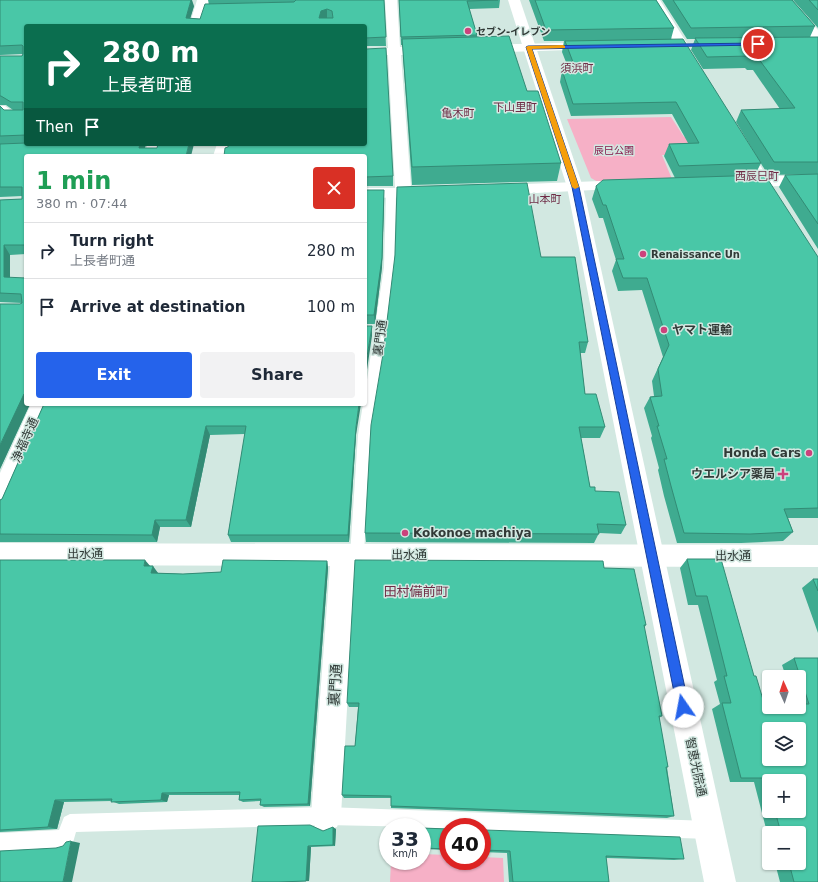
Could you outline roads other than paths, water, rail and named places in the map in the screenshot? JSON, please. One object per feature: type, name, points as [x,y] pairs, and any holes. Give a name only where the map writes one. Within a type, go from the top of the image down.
[{"type":"street","name":"裏門通","points":[[391,0],[397,193]]},
{"type":"street","name":"智恵光院通","points":[[514,0],[528,47],[575,187],[720,882]]},
{"type":"street","points":[[654,0],[684,48]]},
{"type":"street","points":[[785,0],[815,41]]},
{"type":"street","points":[[196,24],[202,4]]},
{"type":"street","points":[[667,45],[684,48],[698,45]]},
{"type":"street","points":[[470,49],[605,46]]},
{"type":"street","points":[[367,52],[448,50]]},
{"type":"street","points":[[727,182],[770,188],[818,180]]},
{"type":"street","points":[[486,190],[642,185]]},
{"type":"street","points":[[367,194],[440,192]]},
{"type":"street","name":"浄福寺通","points":[[0,499],[41,406]]},
{"type":"street","name":"出水通","points":[[0,554],[818,556]]},
{"type":"street","name":"裏門通","points":[[326,816],[350,555]]},
{"type":"lane","points":[[0,108],[13,116],[24,115]]},
{"type":"lane","points":[[745,147],[770,188]]},
{"type":"lane","name":"裏門通","points":[[350,555],[377,330],[389,267],[397,193]]},
{"type":"lane","points":[[0,842],[65,839],[70,823],[326,816],[709,830]]},
{"type":"place","name":"セブン-イレブン","points":[[468,31]]},
{"type":"place","name":"Renaissance Un","points":[[643,254]]},
{"type":"place","name":"ヤマト運輸","points":[[664,330]]},
{"type":"place","name":"Honda Cars","points":[[809,453]]},
{"type":"place","name":"ウエルシア薬局","points":[[783,474]]},
{"type":"place","name":"Kokonoe machiya","points":[[405,533]]},
{"type":"district","name":"須浜町","points":[[577,68]]},
{"type":"district","name":"下山里町","points":[[515,107]]},
{"type":"district","name":"亀木町","points":[[458,113]]},
{"type":"district","name":"西辰巳町","points":[[757,176]]},
{"type":"district","name":"山本町","points":[[545,199]]},
{"type":"district","name":"田村備前町","points":[[416,591]]},
{"type":"park label","name":"辰巳公園","points":[[614,150]]}]
